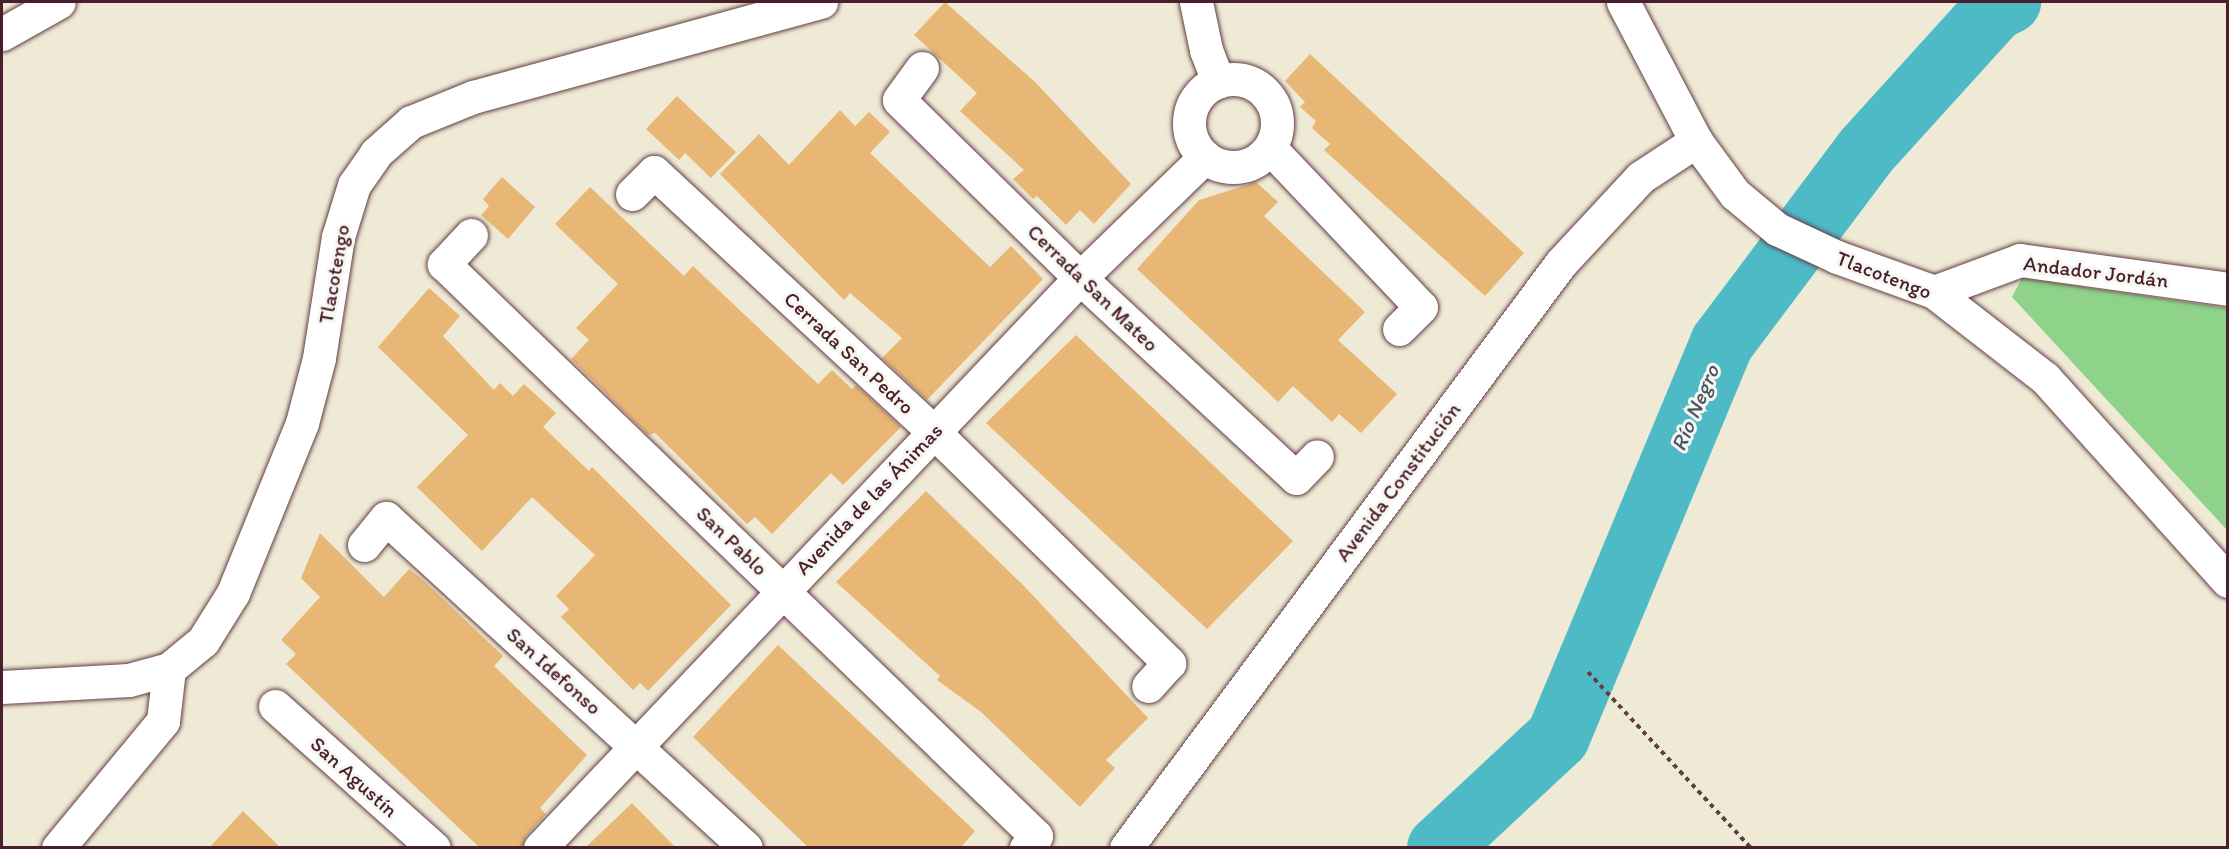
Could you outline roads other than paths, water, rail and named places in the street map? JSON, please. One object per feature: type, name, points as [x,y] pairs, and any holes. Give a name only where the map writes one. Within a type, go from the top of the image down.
[{"type":"street","points":[[2,34],[59,2]]},
{"type":"street","name":"Tlacotengo","points":[[8,686],[129,680],[170,669],[202,641],[233,594],[264,524],[302,423],[319,358],[338,237],[354,185],[376,153],[411,123],[473,97],[821,2]]},
{"type":"street","points":[[1196,2],[1206,50],[1218,82]]},
{"type":"street","name":"Tlacotengo","points":[[1623,2],[1696,141],[1735,194],[1777,229],[1837,258],[1934,292],[2045,378],[2228,581]]},
{"type":"street","name":"Cerrada San Mateo","points":[[922,68],[899,100],[1080,278],[1296,478],[1317,456]]},
{"type":"street","points":[[1245,81],[1268,97],[1277,122],[1270,148],[1259,159],[1232,168],[1205,157],[1190,131],[1190,116],[1200,96],[1218,82],[1245,81]]},
{"type":"street","name":"Avenida Constitución","points":[[1126,848],[1561,262],[1641,177],[1696,141]]},
{"type":"street","points":[[1270,148],[1421,307],[1400,329]]},
{"type":"street","name":"Avenida de las Ánimas","points":[[540,848],[1080,278],[1205,157]]},
{"type":"street","name":"Cerrada San Pedro","points":[[632,194],[654,172],[934,432],[1169,663],[1148,686]]},
{"type":"street","name":"San Pablo","points":[[471,235],[444,264],[1036,836],[1026,848]]},
{"type":"street","name":"Andador Jordán","points":[[1934,292],[2020,261],[2228,289]]},
{"type":"street","name":"San Idefonso","points":[[364,545],[386,518],[746,848]]},
{"type":"street","points":[[58,848],[163,721],[170,669]]},
{"type":"street","name":"San Agustín","points":[[275,706],[434,848]]},
{"type":"waterway","name":"Río Negro","points":[[1439,848],[1558,737],[1722,343],[1867,150],[1995,9],[2009,2]]}]
